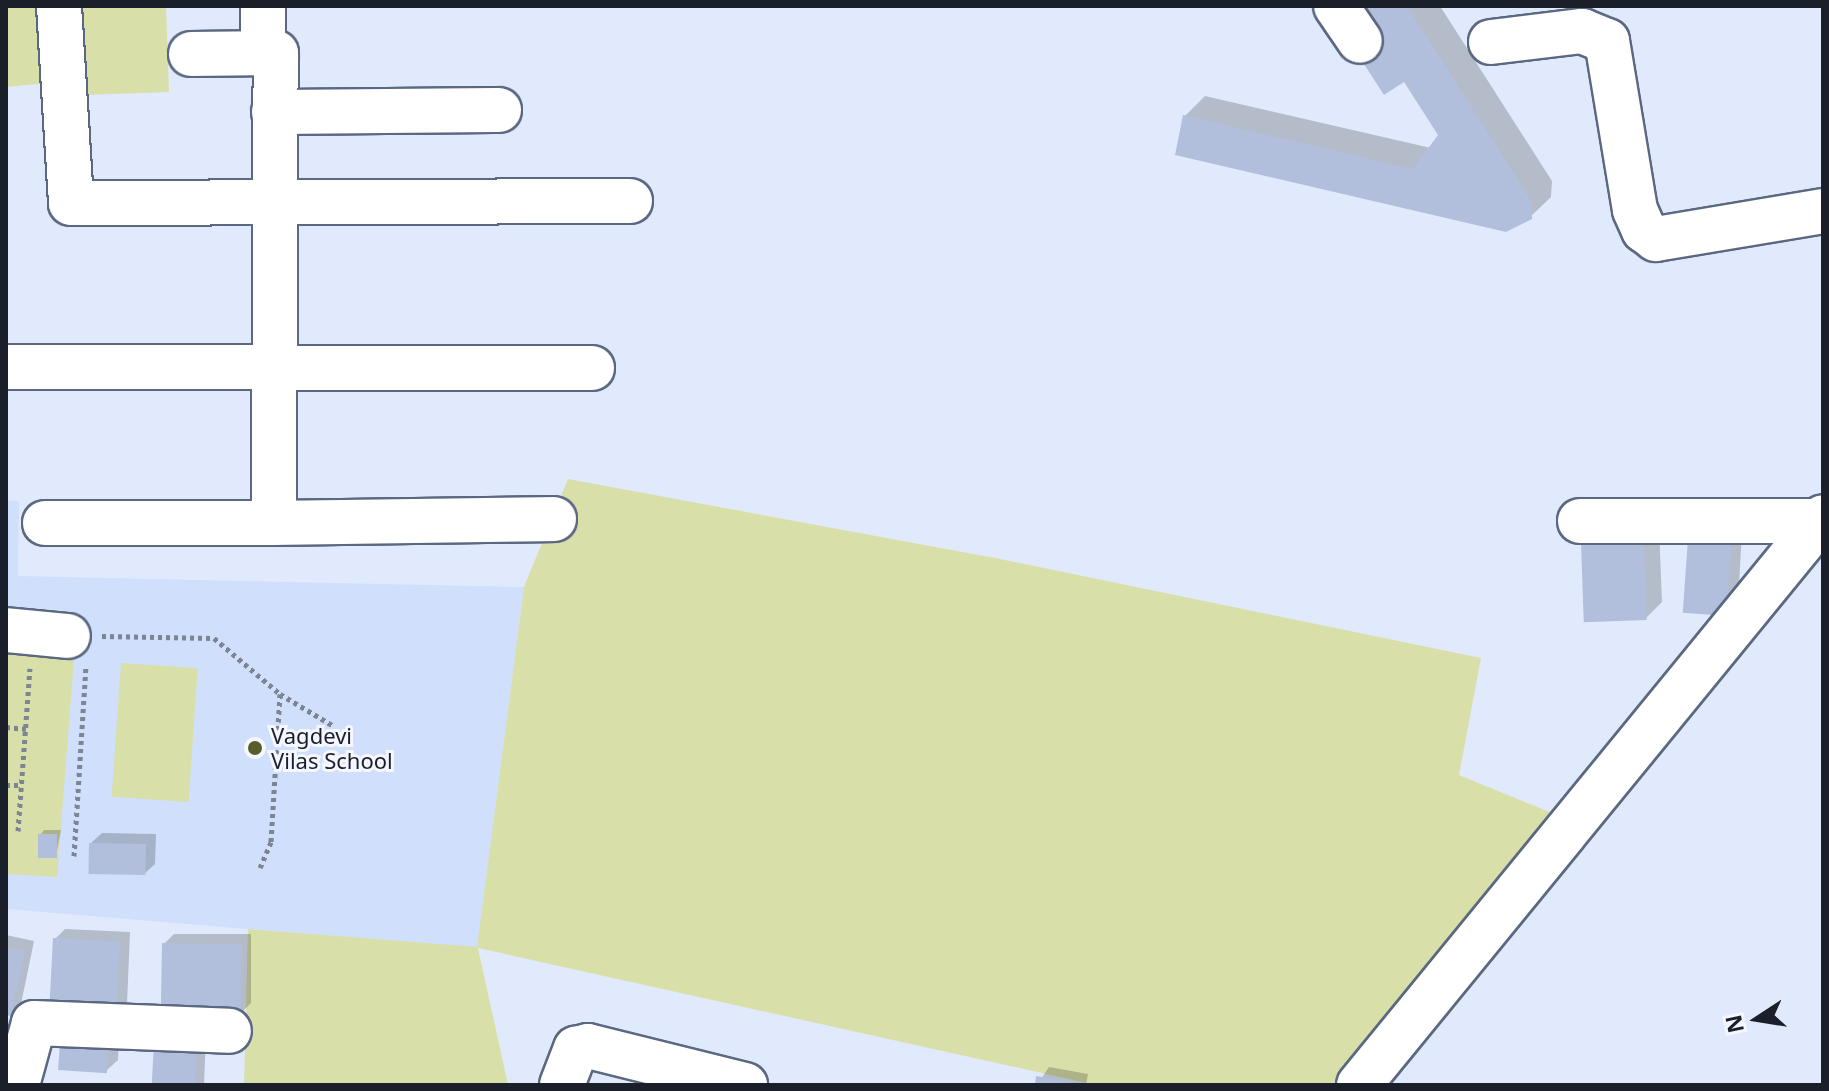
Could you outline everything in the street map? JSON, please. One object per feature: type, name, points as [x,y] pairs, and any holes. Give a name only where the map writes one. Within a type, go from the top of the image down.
[{"type":"street","points":[[59,6],[71,203],[272,206],[630,201]]},
{"type":"street","points":[[263,6],[263,53]]},
{"type":"street","points":[[1491,42],[1582,31],[1607,41],[1635,210],[1644,230],[1656,239],[1823,211]]},
{"type":"street","points":[[191,54],[276,53],[272,206],[274,523]]},
{"type":"street","points":[[274,112],[499,110]]},
{"type":"street","points":[[6,367],[592,368]]},
{"type":"street","points":[[45,523],[554,519]]},
{"type":"street","points":[[1580,521],[1821,519]]},
{"type":"street","points":[[1359,1085],[1821,519]]},
{"type":"street","points":[[17,1085],[34,1023],[229,1031]]},
{"type":"street","points":[[562,1085],[576,1049],[588,1046],[745,1085]]},
{"type":"path","points":[[49,633],[214,638],[280,694],[332,725]]},
{"type":"path","points":[[18,831],[26,729],[49,633]]},
{"type":"path","points":[[49,633],[74,856]]},
{"type":"path","points":[[260,868],[271,842],[280,694]]},
{"type":"path","points":[[6,727],[26,729]]},
{"type":"path","points":[[6,785],[22,785]]},
{"type":"shaded area","name":"Vagdevi Vilas School","points":[[6,500],[19,501],[18,576],[524,587],[477,948],[6,909]]},
{"type":"green space","points":[[6,6],[166,6],[169,92],[86,95],[38,84],[6,87]]},
{"type":"green space","points":[[568,479],[995,558],[1481,658],[1459,775],[1552,813],[1338,1085],[1096,1085],[478,948],[508,1085],[244,1085],[248,929],[477,947],[524,587]]},
{"type":"green space","points":[[6,642],[75,647],[57,877],[6,874]]},
{"type":"green space","points":[[121,663],[198,668],[188,802],[112,797]]},
{"type":"building","points":[[1360,6],[1407,6],[1532,202],[1532,219],[1506,232],[1175,155],[1183,115],[1413,169],[1438,135],[1404,82],[1384,95],[1362,61],[1385,46]]},
{"type":"building","points":[[1688,538],[1732,541],[1727,616],[1683,613]]},
{"type":"building","points":[[1644,542],[1647,620],[1584,622],[1581,544]]},
{"type":"building","points":[[38,834],[57,834],[57,858],[38,858]]},
{"type":"building","points":[[89,843],[146,844],[145,875],[88,874]]},
{"type":"building","points":[[53,938],[120,942],[116,1017],[49,1014]]},
{"type":"building","points":[[162,943],[242,944],[241,1016],[161,1015]]},
{"type":"building","points":[[6,947],[25,951],[11,1016],[6,1015]]},
{"type":"building","points":[[60,1042],[109,1045],[107,1073],[58,1070]]},
{"type":"building","points":[[154,1042],[197,1044],[195,1085],[152,1085]]},
{"type":"building","points":[[1036,1076],[1077,1083],[1077,1085],[1035,1085]]},
{"type":"place","name":"Vagdevi Vilas School","points":[[255,748]]}]
